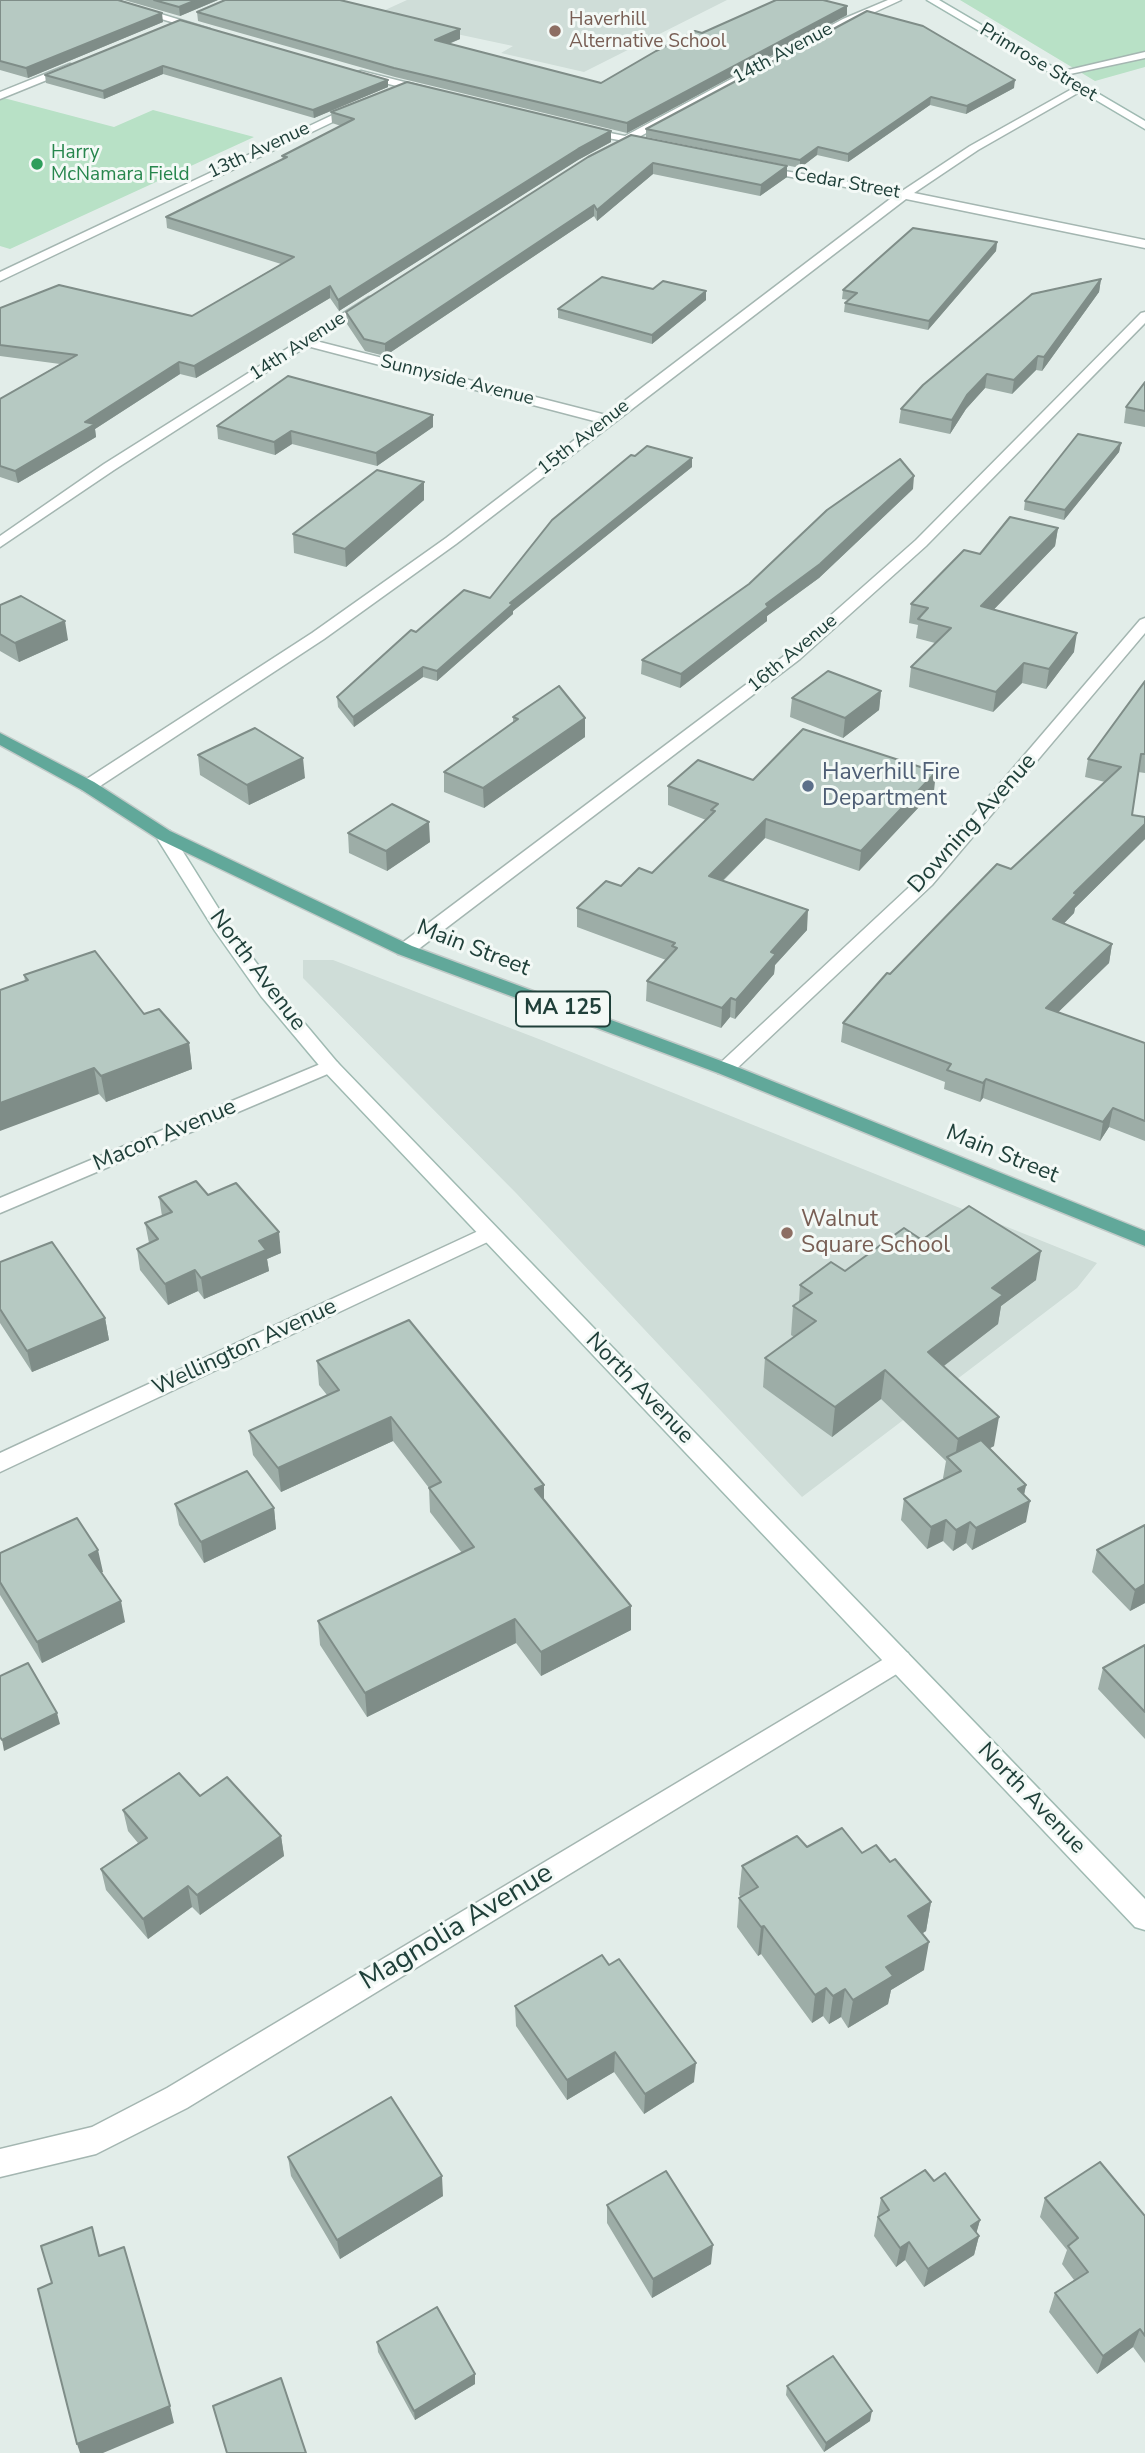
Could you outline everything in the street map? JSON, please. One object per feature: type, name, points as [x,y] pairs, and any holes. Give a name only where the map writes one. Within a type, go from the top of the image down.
[{"type":"main road","name":"Main Street","points":[[0,738],[88,786],[164,835],[405,950],[725,1069],[1145,1240]]},
{"type":"street","points":[[104,0],[217,33]]},
{"type":"street","name":"14th Avenue","points":[[605,152],[847,21],[895,0]]},
{"type":"street","name":"Primrose Street","points":[[932,0],[1145,125]]},
{"type":"street","points":[[160,30],[203,13]]},
{"type":"street","points":[[1056,74],[1145,55]]},
{"type":"street","points":[[0,96],[80,63]]},
{"type":"street","points":[[352,71],[446,96]]},
{"type":"street","name":"13th Avenue","points":[[0,276],[294,134],[407,86]]},
{"type":"street","name":"15th Avenue","points":[[88,786],[318,636],[451,541],[904,195],[974,148],[1079,88]]},
{"type":"street","points":[[578,129],[666,148]]},
{"type":"street","name":"Cedar Street","points":[[744,165],[1145,244]]},
{"type":"street","name":"14th Avenue","points":[[0,542],[109,467],[385,291]]},
{"type":"street","name":"16th Avenue","points":[[405,950],[794,656],[921,543],[1145,316]]},
{"type":"street","name":"Sunnyside Avenue","points":[[305,342],[608,419]]},
{"type":"street","name":"Downing Avenue","points":[[725,1069],[926,881],[1145,623]]},
{"type":"street","name":"North Avenue","points":[[164,835],[224,931],[268,992],[330,1066],[1145,1918]]},
{"type":"street","name":"Macon Avenue","points":[[0,1206],[330,1066]]},
{"type":"street","name":"Wellington Avenue","points":[[0,1463],[489,1234]]},
{"type":"street","name":"Magnolia Avenue","points":[[0,2163],[96,2140],[177,2098],[899,1660]]},
{"type":"shaded area","name":"Haverhill Alternative School","points":[[407,0],[727,0],[584,72],[501,53],[513,46],[372,16]]},
{"type":"shaded area","name":"Walnut Square School","points":[[303,960],[333,960],[544,1041],[1097,1263],[1077,1288],[802,1497],[516,1193],[303,978]]},
{"type":"green space","points":[[960,0],[1145,0],[1145,67],[1095,81]]},
{"type":"green space","points":[[0,97],[114,127],[153,110],[254,137],[10,249],[0,246]]},
{"type":"building","points":[[0,0],[118,0],[162,13],[26,68],[0,61]]},
{"type":"building","points":[[154,0],[196,0],[179,7]]},
{"type":"building","points":[[225,0],[340,0],[460,29],[435,40],[601,83],[695,31],[702,33],[776,0],[823,0],[847,6],[627,123],[394,68],[197,12]]},
{"type":"building","points":[[867,11],[923,26],[1015,80],[967,106],[931,97],[848,154],[818,147],[800,160],[646,129]]},
{"type":"building","points":[[180,20],[388,80],[313,110],[163,66],[103,91],[45,75]]},
{"type":"building","points":[[407,82],[611,131],[338,300],[330,286],[194,366],[179,362],[85,422],[95,424],[15,471],[0,466],[0,399],[77,355],[0,345],[0,308],[59,285],[192,316],[294,257],[166,217],[287,157],[282,156],[354,119],[331,112]]},
{"type":"building","points":[[631,135],[787,166],[761,185],[653,163],[597,210],[594,205],[385,344],[364,339],[346,312],[588,157]]},
{"type":"building","points":[[913,228],[997,242],[929,321],[845,303],[857,293],[843,290]]},
{"type":"building","points":[[602,277],[653,289],[663,281],[706,291],[652,335],[558,309]]},
{"type":"building","points":[[1101,279],[1044,357],[1038,356],[1014,380],[987,374],[967,395],[952,420],[901,409],[923,385],[1032,294]]},
{"type":"building","points":[[288,376],[433,415],[376,453],[291,431],[274,442],[217,426]]},
{"type":"building","points":[[1145,382],[1145,411],[1126,407]]},
{"type":"building","points":[[1078,434],[1121,443],[1065,510],[1025,501]]},
{"type":"building","points":[[647,446],[692,458],[510,603],[513,604],[437,671],[423,667],[353,717],[337,697],[411,630],[416,632],[464,590],[490,598],[552,520],[631,455],[635,456]]},
{"type":"building","points":[[900,459],[914,476],[820,564],[766,604],[768,607],[681,674],[642,660],[749,584],[827,510]]},
{"type":"building","points":[[377,470],[424,482],[345,549],[293,534]]},
{"type":"building","points":[[1010,517],[1058,528],[981,606],[1077,633],[1049,669],[1024,663],[996,692],[911,667],[951,628],[918,619],[928,608],[911,604],[964,550],[980,554]]},
{"type":"building","points":[[21,596],[65,621],[15,643],[0,634],[0,605]]},
{"type":"building","points":[[828,671],[881,691],[845,718],[792,698]]},
{"type":"building","points":[[1145,681],[1145,754],[1141,754],[1132,815],[1145,817],[1145,824],[1074,893],[1077,894],[1053,919],[1112,944],[1046,1008],[1145,1043],[1145,1121],[1113,1108],[1103,1122],[986,1079],[983,1083],[947,1070],[951,1064],[843,1023],[887,973],[890,974],[997,864],[1011,869],[1121,767],[1088,759]]},
{"type":"building","points":[[559,686],[585,718],[483,788],[444,772],[518,719],[513,717]]},
{"type":"building","points":[[255,728],[303,758],[247,785],[198,755]]},
{"type":"building","points":[[803,729],[936,772],[861,851],[766,819],[709,876],[808,910],[771,952],[776,954],[736,1000],[731,998],[722,1008],[647,981],[677,948],[672,946],[675,943],[577,908],[606,881],[621,886],[639,868],[652,873],[715,811],[711,810],[718,804],[668,786],[698,760],[753,780]]},
{"type":"building","points":[[392,804],[429,822],[386,851],[348,833]]},
{"type":"building","points":[[95,951],[144,1014],[159,1009],[189,1043],[101,1076],[94,1068],[0,1103],[0,990],[28,980],[24,975]]},
{"type":"building","points":[[196,1181],[208,1195],[236,1183],[279,1232],[259,1241],[266,1250],[201,1278],[195,1270],[165,1284],[137,1249],[158,1239],[145,1223],[172,1212],[159,1197]]},
{"type":"building","points":[[969,1206],[1041,1251],[992,1288],[1003,1295],[928,1352],[999,1417],[958,1439],[885,1370],[835,1407],[765,1358],[816,1321],[793,1306],[812,1293],[800,1285],[831,1262],[845,1271],[904,1228],[922,1240]]},
{"type":"building","points":[[52,1242],[105,1318],[27,1351],[0,1309],[0,1262]]},
{"type":"building","points":[[409,1320],[544,1485],[535,1489],[631,1606],[541,1652],[515,1619],[365,1693],[318,1621],[474,1547],[429,1488],[441,1482],[391,1417],[278,1468],[249,1431],[339,1390],[317,1361]]},
{"type":"building","points":[[981,1440],[1026,1485],[1018,1489],[1030,1501],[976,1528],[970,1522],[956,1530],[946,1520],[931,1527],[904,1499],[961,1471],[947,1457]]},
{"type":"building","points":[[247,1471],[274,1508],[201,1542],[175,1504]]},
{"type":"building","points":[[77,1518],[98,1550],[89,1555],[121,1601],[37,1642],[0,1582],[0,1553]]},
{"type":"building","points":[[1145,1525],[1145,1584],[1135,1590],[1097,1550]]},
{"type":"building","points":[[1145,1645],[1145,1712],[1103,1668]]},
{"type":"building","points":[[28,1663],[57,1713],[2,1740],[0,1676]]},
{"type":"building","points":[[179,1773],[200,1796],[227,1777],[281,1836],[197,1895],[188,1886],[143,1919],[101,1869],[147,1838],[123,1810]]},
{"type":"building","points":[[842,1828],[862,1853],[876,1845],[890,1862],[895,1859],[931,1902],[908,1916],[929,1942],[886,1967],[893,1976],[853,2000],[845,1989],[833,1996],[826,1988],[815,1995],[764,1926],[761,1927],[739,1898],[758,1887],[742,1866],[797,1836],[807,1847]]},
{"type":"building","points":[[602,1955],[609,1965],[619,1959],[696,2063],[645,2094],[615,2052],[567,2080],[515,2006]]},
{"type":"building","points":[[391,2097],[442,2176],[337,2240],[288,2157]]},
{"type":"building","points":[[1100,2162],[1145,2216],[1145,2336],[1140,2329],[1103,2356],[1055,2293],[1088,2272],[1068,2246],[1078,2238],[1045,2198]]},
{"type":"building","points":[[925,2170],[934,2181],[945,2173],[980,2220],[971,2226],[979,2236],[928,2269],[909,2242],[900,2248],[878,2217],[889,2210],[881,2198]]},
{"type":"building","points":[[666,2171],[713,2245],[653,2279],[607,2205]]},
{"type":"building","points":[[92,2227],[99,2256],[124,2247],[170,2406],[77,2444],[38,2289],[52,2283],[41,2246]]},
{"type":"building","points":[[437,2307],[475,2374],[414,2411],[377,2342]]},
{"type":"building","points":[[833,2356],[872,2411],[826,2443],[787,2386]]},
{"type":"building","points":[[281,2378],[306,2453],[227,2453],[213,2406]]},
{"type":"place","name":"Haverhill Alternative School","points":[[555,31]]},
{"type":"place","name":"Harry McNamara Field","points":[[37,164]]},
{"type":"place","name":"Haverhill Fire Department","points":[[808,786]]},
{"type":"place","name":"Walnut Square School","points":[[787,1233]]}]
